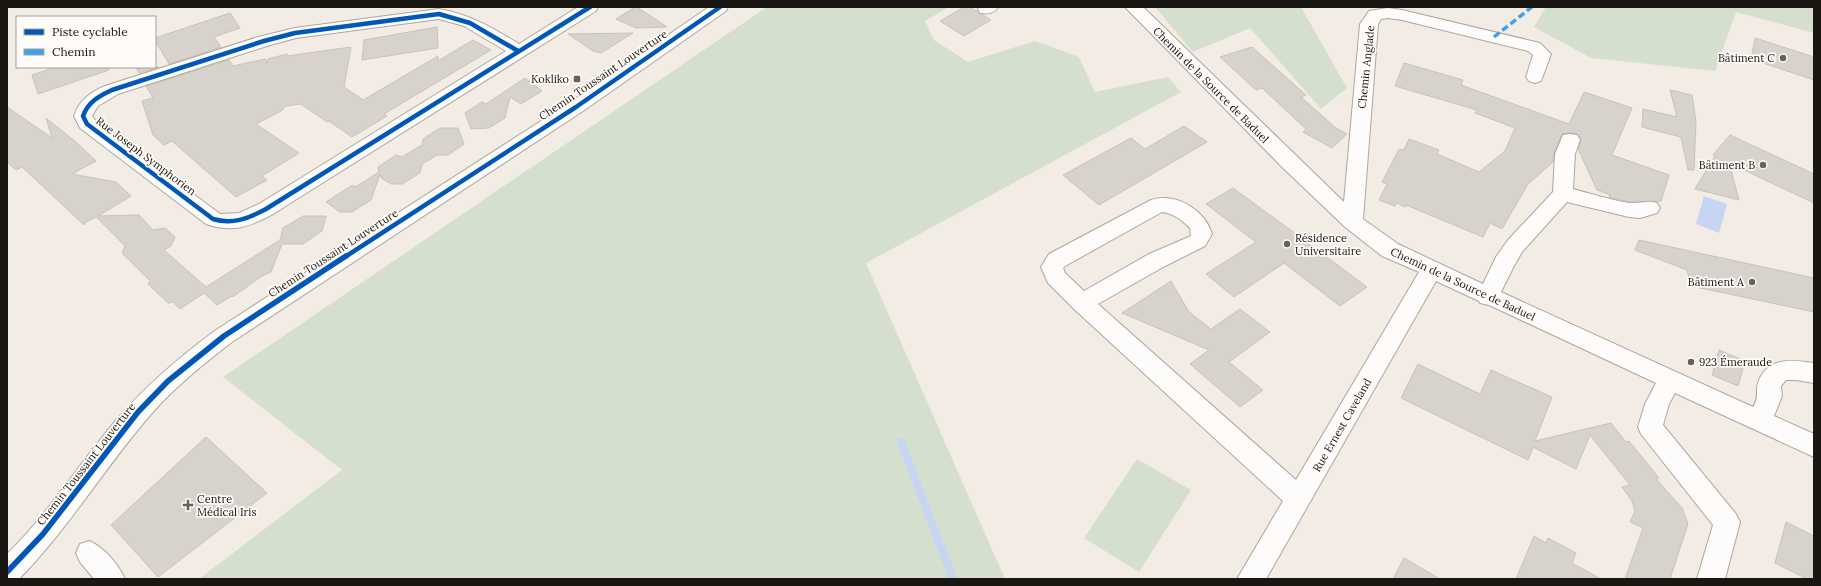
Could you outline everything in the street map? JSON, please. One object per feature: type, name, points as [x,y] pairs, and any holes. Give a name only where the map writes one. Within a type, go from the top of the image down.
[{"type":"street","name":"Rue Joseph Symphorien","points":[[518,51],[473,24],[452,15],[439,14],[295,33],[244,47],[117,88],[96,98],[86,108],[83,116],[87,124],[213,218],[229,223],[244,219],[260,212],[590,7]]},
{"type":"street","name":"Chemin Toussaint Louverture","points":[[7,572],[31,550],[138,412],[178,372],[201,353],[224,336],[576,107],[720,7]]},
{"type":"street","name":"Chemin de la Source de Baduel","points":[[1133,7],[1255,130],[1352,222],[1390,250],[1488,297],[1814,446]]},
{"type":"street","name":"Chemin Anglade","points":[[1352,222],[1369,24],[1375,15],[1386,10],[1534,47],[1542,54],[1535,77]]},
{"type":"street","points":[[1488,297],[1504,263],[1515,246],[1563,194],[1565,154],[1570,140]]},
{"type":"street","points":[[1563,194],[1629,210],[1640,211],[1650,208]]},
{"type":"street","points":[[1082,302],[1157,260],[1198,240],[1202,234],[1199,225],[1173,206],[1165,203],[1158,205],[1058,260],[1052,267],[1056,277],[1082,302],[1299,499]]},
{"type":"street","name":"Rue Ernest Caveland","points":[[1251,579],[1299,499],[1431,270]]},
{"type":"street","points":[[1758,420],[1765,409],[1770,396],[1769,384],[1780,370],[1796,370],[1814,373]]},
{"type":"street","points":[[1670,379],[1657,404],[1650,427],[1728,522],[1711,579]]},
{"type":"street","points":[[89,553],[111,579]]},
{"type":"green space","points":[[767,7],[949,7],[925,21],[934,40],[968,62],[1035,41],[1079,57],[1095,92],[1168,77],[1181,92],[866,263],[1005,579],[199,579],[342,470],[223,377]]},
{"type":"green space","points":[[1155,7],[1301,7],[1347,88],[1321,109],[1250,28],[1193,52]]},
{"type":"green space","points":[[1546,7],[1814,7],[1814,33],[1736,12],[1715,71],[1591,58],[1534,27]]},
{"type":"green space","points":[[1137,459],[1191,490],[1139,572],[1084,538]]},
{"type":"water","points":[[1704,196],[1727,204],[1719,233],[1696,224]]},
{"type":"building","points":[[635,7],[667,27],[636,28],[616,19]]},
{"type":"building","points":[[964,7],[970,7],[991,20],[964,36],[940,21]]},
{"type":"building","points":[[230,13],[240,28],[214,37],[221,47],[169,64],[156,42],[158,42],[156,38]]},
{"type":"building","points":[[437,27],[438,48],[362,60],[364,40]]},
{"type":"building","points":[[633,33],[601,53],[593,51],[568,34]]},
{"type":"building","name":"Bâtiment C","points":[[1755,38],[1814,57],[1814,80],[1751,59]]},
{"type":"building","points":[[473,40],[491,50],[384,114],[387,116],[352,137],[301,104],[286,106],[281,111],[256,124],[299,153],[262,176],[267,180],[236,197],[172,141],[164,145],[153,135],[142,101],[153,98],[146,86],[229,60],[233,66],[265,59],[267,63],[268,59],[287,54],[287,56],[351,47],[344,87],[363,100],[438,56],[438,61]]},
{"type":"building","points":[[1252,47],[1306,95],[1301,97],[1336,128],[1347,134],[1332,148],[1303,132],[1306,129],[1262,88],[1256,90],[1220,57]]},
{"type":"building","points":[[1404,63],[1463,80],[1461,85],[1569,124],[1584,92],[1632,108],[1612,155],[1669,175],[1661,201],[1629,202],[1609,197],[1610,195],[1597,190],[1578,149],[1581,139],[1577,134],[1570,133],[1562,134],[1554,153],[1553,162],[1528,184],[1502,229],[1490,223],[1483,237],[1406,205],[1405,207],[1397,203],[1395,206],[1379,200],[1387,184],[1382,182],[1399,149],[1404,150],[1409,139],[1439,150],[1437,154],[1479,172],[1505,151],[1515,128],[1475,113],[1477,110],[1395,86]]},
{"type":"building","points":[[53,68],[108,68],[109,70],[38,94],[32,75]]},
{"type":"building","points":[[136,68],[156,68],[139,73]]},
{"type":"building","points":[[525,78],[542,91],[521,104],[510,97],[505,118],[489,128],[471,129],[465,113],[482,102],[486,104]]},
{"type":"building","points":[[1670,90],[1692,95],[1696,122],[1694,170],[1688,170],[1681,137],[1642,127],[1643,109],[1677,117]]},
{"type":"building","points":[[7,107],[52,138],[46,118],[76,142],[96,161],[72,174],[116,182],[131,196],[98,216],[139,215],[153,230],[165,228],[175,237],[171,246],[164,250],[206,287],[280,240],[283,228],[303,216],[326,216],[322,231],[303,244],[282,244],[271,272],[262,276],[234,296],[217,305],[204,293],[180,309],[173,302],[168,303],[148,284],[150,281],[122,253],[125,246],[96,217],[86,222],[84,225],[22,167],[16,170],[7,162]]},
{"type":"building","points":[[1184,126],[1207,142],[1099,205],[1063,175],[1131,138],[1145,149]]},
{"type":"building","points":[[440,128],[458,128],[464,144],[448,155],[437,155],[422,164],[420,173],[402,184],[391,184],[381,178],[380,174],[371,200],[352,212],[340,212],[326,202],[351,186],[357,186],[379,172],[378,167],[396,155],[402,157],[422,145],[423,139]]},
{"type":"building","name":"Bâtiment B","points":[[1730,135],[1814,174],[1814,203],[1729,163],[1739,200],[1695,189],[1715,156],[1713,155]]},
{"type":"building","name":"Résidence Universitaire","points":[[1233,188],[1367,287],[1340,306],[1284,263],[1234,297],[1206,274],[1256,242],[1206,204]]},
{"type":"building","name":"Bâtiment A","points":[[1639,240],[1814,278],[1814,312],[1691,286],[1687,270],[1635,250]]},
{"type":"building","points":[[1171,281],[1189,312],[1211,329],[1240,309],[1270,332],[1229,362],[1263,390],[1240,407],[1190,364],[1209,350],[1122,313]]},
{"type":"building","points":[[1719,350],[1745,361],[1738,386],[1712,375]]},
{"type":"building","points":[[1418,364],[1480,394],[1491,370],[1552,397],[1535,441],[1611,423],[1626,442],[1629,441],[1659,478],[1656,479],[1682,508],[1688,524],[1670,579],[1625,579],[1643,528],[1630,522],[1635,511],[1632,501],[1622,487],[1630,485],[1590,435],[1576,469],[1533,447],[1528,460],[1401,398]]},
{"type":"building","points":[[206,437],[267,493],[158,577],[111,525]]},
{"type":"building","points":[[1786,522],[1814,536],[1814,579],[1807,579],[1775,563]]},
{"type":"building","points":[[1534,536],[1546,543],[1548,538],[1576,553],[1572,563],[1601,579],[1516,579]]},
{"type":"building","points":[[1404,558],[1440,579],[1393,579]]},
{"type":"waterway","points":[[901,442],[953,579]]},
{"type":"marked path","points":[[1494,37],[1532,7]]},
{"type":"cycle path","points":[[518,51],[470,23],[439,14],[295,33],[264,41],[117,88],[92,101],[85,110],[83,116],[87,124],[213,219],[234,222],[266,209],[590,7]]},
{"type":"cycle path","points":[[7,572],[43,534],[105,452],[138,412],[168,381],[201,354],[224,336],[576,107],[720,7]]},
{"type":"place","name":"Bâtiment C","points":[[1783,58]]},
{"type":"place","name":"Kokliko","points":[[577,79]]},
{"type":"place","name":"Bâtiment B","points":[[1763,165]]},
{"type":"place","name":"Résidence Universitaire","points":[[1287,244]]},
{"type":"place","name":"Bâtiment A","points":[[1752,282]]},
{"type":"place","name":"923 Émeraude","points":[[1691,362]]},
{"type":"place","name":"Centre Médical Iris","points":[[188,505]]}]
